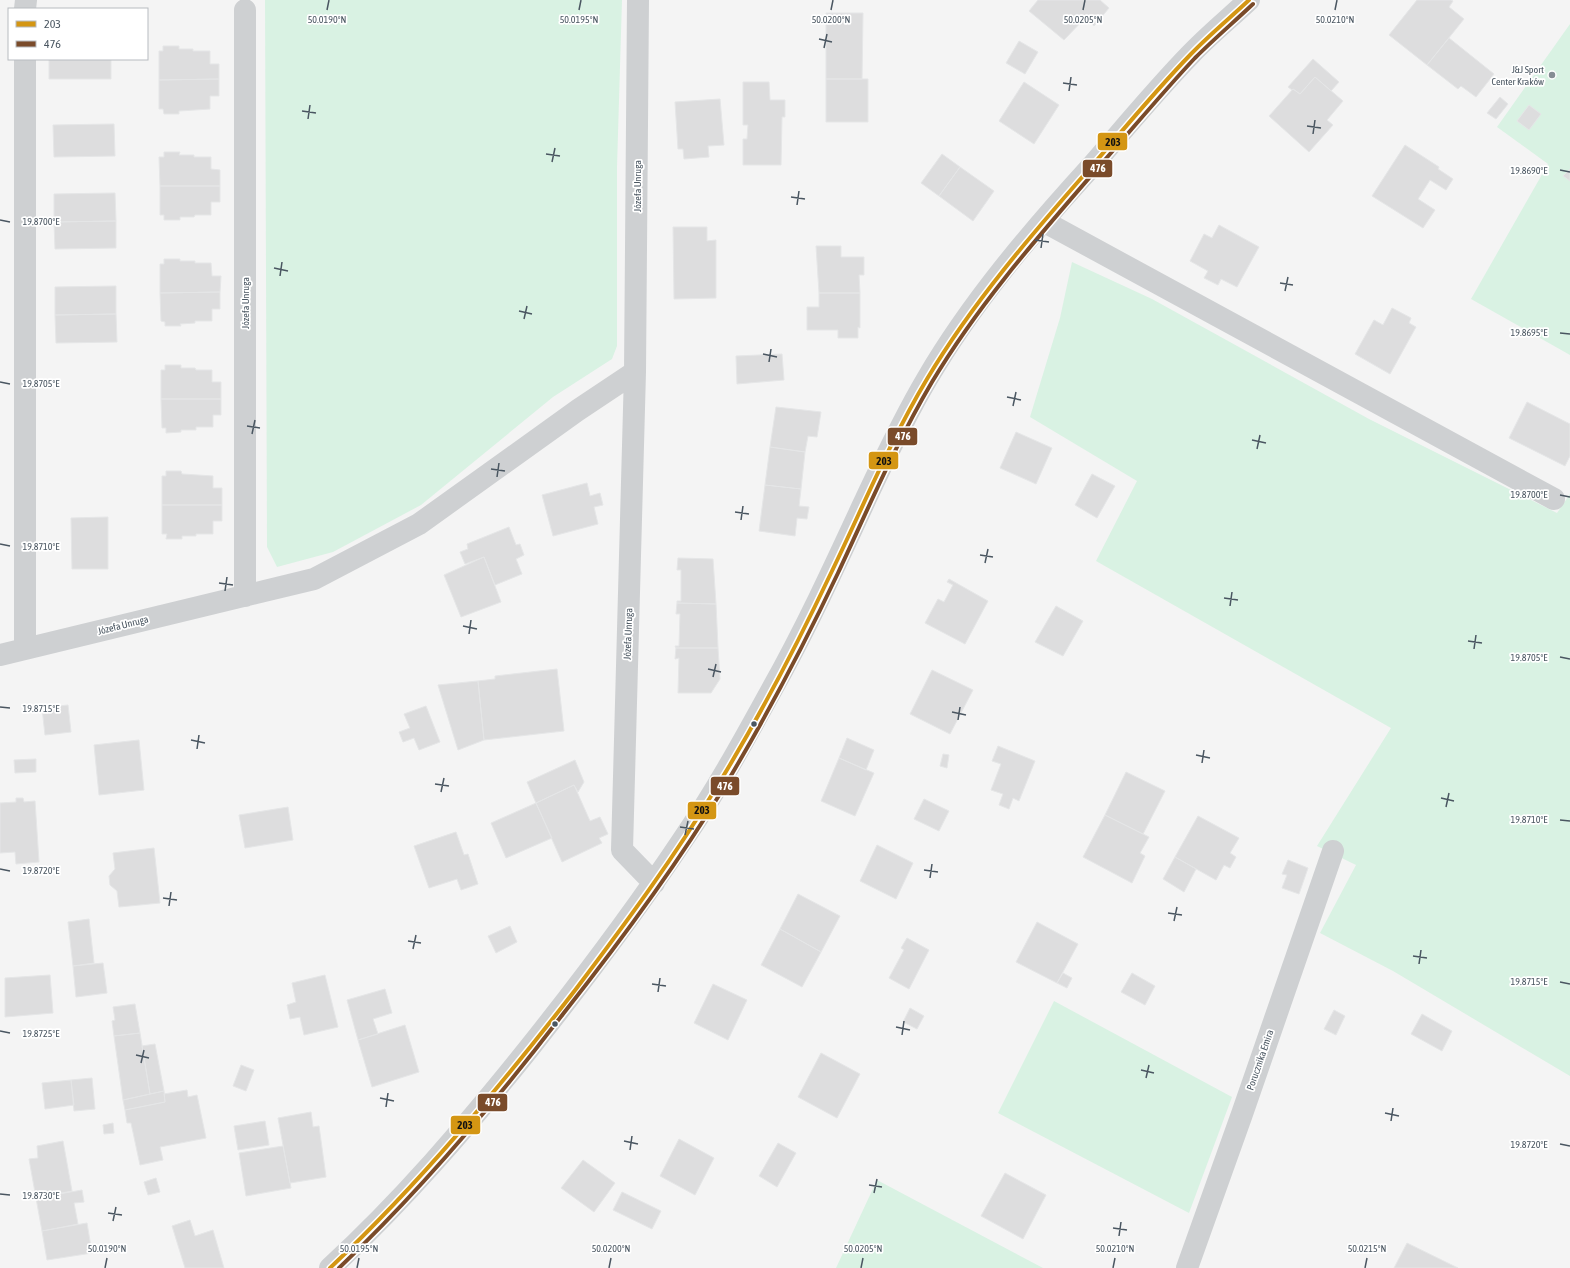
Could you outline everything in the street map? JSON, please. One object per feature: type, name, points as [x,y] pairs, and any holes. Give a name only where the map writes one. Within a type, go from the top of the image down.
[{"type":"street","name":"Józefa Unruga","points":[[638,0],[636,372],[622,850],[654,883]]},
{"type":"street","points":[[330,1268],[366,1235],[425,1171],[496,1089],[584,979],[654,883],[685,837],[730,764],[773,687],[820,595],[893,442],[927,378],[968,315],[1043,221],[1191,54],[1249,0]]},
{"type":"street","name":"Józefa Unruga","points":[[245,10],[245,596]]},
{"type":"street","points":[[24,60],[25,649]]},
{"type":"street","points":[[1043,221],[1554,499]]},
{"type":"street","name":"Józefa Unruga","points":[[0,655],[314,579],[419,524],[578,410],[636,372]]},
{"type":"street","name":"Porucznika Emira","points":[[1187,1268],[1333,850]]},
{"type":"green space","points":[[265,0],[622,0],[617,167],[617,346],[612,359],[553,397],[421,505],[333,552],[277,567],[267,547]]},
{"type":"green space","points":[[1570,24],[1570,355],[1471,299],[1548,164],[1497,127]]},
{"type":"green space","points":[[1072,262],[1152,299],[1369,419],[1557,513],[1570,494],[1570,1076],[1393,971],[1320,933],[1356,865],[1317,846],[1391,728],[1096,561],[1137,481],[1030,417],[1060,318]]},
{"type":"green space","points":[[1054,1001],[1232,1097],[1189,1213],[998,1113]]},
{"type":"green space","points":[[877,1180],[1043,1268],[836,1268]]},
{"type":"building","points":[[1038,0],[1100,0],[1109,8],[1094,26],[1085,18],[1064,40],[1029,11]]},
{"type":"building","points":[[1417,0],[1451,0],[1453,1],[1449,7],[1464,19],[1427,65],[1389,35]]},
{"type":"building","points":[[826,13],[863,13],[862,79],[826,79]]},
{"type":"building","points":[[1449,38],[1494,74],[1476,97],[1461,86],[1458,89],[1427,65]]},
{"type":"building","points":[[1019,41],[1038,52],[1025,74],[1006,63]]},
{"type":"building","points":[[163,46],[179,46],[179,49],[193,49],[193,51],[210,51],[210,64],[219,64],[219,79],[159,80],[159,51],[163,51]]},
{"type":"building","points":[[1313,59],[1339,82],[1331,91],[1315,77],[1300,94],[1288,87]]},
{"type":"building","points":[[49,60],[111,60],[111,79],[49,79]]},
{"type":"building","points":[[1315,77],[1343,101],[1327,120],[1333,125],[1309,152],[1269,116],[1293,89],[1300,94]]},
{"type":"building","points":[[219,79],[219,96],[210,96],[210,109],[179,111],[179,114],[164,114],[163,109],[159,109],[159,80]]},
{"type":"building","points":[[826,79],[868,79],[868,122],[826,122]]},
{"type":"building","points":[[743,82],[769,82],[770,100],[785,100],[785,117],[782,117],[781,165],[743,165],[743,139],[747,139],[748,125],[743,125]]},
{"type":"building","points":[[1024,82],[1059,105],[1034,144],[999,121]]},
{"type":"building","points":[[1500,97],[1508,104],[1496,119],[1487,113]]},
{"type":"building","points":[[720,99],[724,145],[708,146],[709,157],[684,159],[683,149],[678,149],[675,102]]},
{"type":"building","points":[[1529,105],[1541,114],[1529,130],[1517,121]]},
{"type":"building","points":[[114,124],[115,156],[54,157],[53,125]]},
{"type":"building","points":[[1405,145],[1439,167],[1438,169],[1453,179],[1446,190],[1430,180],[1418,199],[1435,210],[1423,228],[1372,196]]},
{"type":"building","points":[[164,152],[180,152],[179,155],[194,155],[194,157],[211,157],[211,169],[220,170],[220,186],[160,186],[159,157],[164,157]]},
{"type":"building","points":[[942,154],[960,167],[939,196],[921,183]]},
{"type":"building","points":[[960,167],[994,191],[973,221],[939,196]]},
{"type":"building","points":[[1570,169],[1570,181],[1563,176]]},
{"type":"building","points":[[160,186],[220,186],[220,202],[211,202],[211,215],[180,217],[180,220],[164,220],[164,215],[160,215]]},
{"type":"building","points":[[115,193],[116,221],[54,222],[54,194]]},
{"type":"building","points":[[116,221],[116,248],[55,249],[54,222]]},
{"type":"building","points":[[1219,225],[1259,247],[1237,287],[1221,279],[1218,285],[1204,278],[1208,271],[1190,261],[1204,234],[1212,238]]},
{"type":"building","points":[[673,227],[707,227],[707,241],[716,240],[716,298],[674,299]]},
{"type":"building","points":[[816,246],[841,246],[841,257],[864,257],[864,275],[859,275],[860,293],[819,293]]},
{"type":"building","points":[[164,259],[180,259],[180,261],[195,261],[195,263],[211,263],[212,276],[221,276],[220,292],[160,293],[160,264],[164,264]]},
{"type":"building","points":[[116,286],[116,314],[55,315],[55,287]]},
{"type":"building","points":[[220,292],[220,309],[212,309],[212,321],[195,321],[195,323],[180,324],[181,326],[165,326],[165,322],[161,321],[160,293]]},
{"type":"building","points":[[819,293],[860,293],[860,328],[858,327],[858,338],[838,338],[838,330],[807,330],[807,307],[819,307]]},
{"type":"building","points":[[1392,308],[1411,318],[1409,323],[1416,327],[1390,374],[1355,354],[1374,320],[1383,325]]},
{"type":"building","points":[[116,314],[117,342],[56,343],[55,315]]},
{"type":"building","points":[[782,354],[784,380],[737,384],[736,356]]},
{"type":"building","points":[[165,365],[181,365],[181,368],[195,368],[196,370],[212,370],[212,382],[221,382],[221,399],[161,399],[161,370],[165,370]]},
{"type":"building","points":[[161,399],[221,399],[221,415],[213,415],[213,427],[196,427],[196,430],[181,430],[181,432],[166,433],[166,428],[162,428]]},
{"type":"building","points":[[1527,402],[1570,424],[1570,456],[1565,466],[1509,438]]},
{"type":"building","points":[[776,407],[821,412],[817,437],[808,436],[805,452],[770,447]]},
{"type":"building","points":[[1016,432],[1052,448],[1036,484],[1000,468]]},
{"type":"building","points":[[770,447],[805,452],[801,489],[765,485]]},
{"type":"building","points":[[166,471],[181,471],[182,474],[213,476],[213,488],[222,488],[222,505],[162,505],[162,476],[166,476]]},
{"type":"building","points":[[1092,474],[1115,486],[1097,518],[1075,505]]},
{"type":"building","points":[[587,483],[590,496],[600,493],[603,505],[594,507],[598,524],[553,536],[542,495]]},
{"type":"building","points":[[765,485],[801,489],[799,506],[809,507],[807,519],[797,518],[795,536],[759,531]]},
{"type":"building","points":[[162,505],[222,505],[222,521],[213,521],[213,534],[196,534],[196,536],[182,536],[182,539],[166,539],[167,534],[162,534]]},
{"type":"building","points":[[108,517],[108,569],[72,569],[71,518]]},
{"type":"building","points":[[509,527],[516,545],[520,544],[524,555],[516,559],[522,574],[495,585],[484,557],[465,564],[460,552],[468,549],[467,544]]},
{"type":"building","points":[[484,557],[501,602],[461,617],[444,575]]},
{"type":"building","points":[[678,558],[713,559],[716,604],[677,603],[677,601],[681,601],[681,570],[677,570]]},
{"type":"building","points":[[949,579],[988,601],[965,644],[925,623],[938,599],[944,602],[953,585],[947,582]]},
{"type":"building","points":[[677,603],[716,604],[718,648],[676,648],[675,646],[679,646],[680,614],[676,614]]},
{"type":"building","points":[[1056,606],[1083,621],[1063,656],[1035,642]]},
{"type":"building","points":[[676,648],[718,648],[720,679],[711,693],[678,693],[679,658],[675,659]]},
{"type":"building","points":[[557,669],[564,731],[484,740],[478,681],[495,679],[495,676]]},
{"type":"building","points":[[932,670],[973,690],[950,734],[910,714]]},
{"type":"building","points":[[478,681],[484,740],[458,750],[438,685]]},
{"type":"building","points":[[68,705],[71,732],[45,735],[42,708]]},
{"type":"building","points":[[426,706],[440,742],[419,750],[414,738],[403,742],[399,732],[410,728],[404,714]]},
{"type":"building","points":[[847,738],[874,750],[866,770],[839,758]]},
{"type":"building","points":[[139,740],[144,790],[99,795],[94,745]]},
{"type":"building","points":[[998,746],[1035,761],[1019,801],[1013,798],[1009,809],[999,805],[1003,794],[991,790],[1001,764],[992,761]]},
{"type":"building","points":[[943,754],[949,755],[947,768],[940,766]]},
{"type":"building","points":[[839,758],[874,773],[855,816],[821,801]]},
{"type":"building","points":[[36,759],[36,772],[15,773],[14,760]]},
{"type":"building","points":[[575,760],[584,782],[578,792],[574,785],[536,803],[527,782]]},
{"type":"building","points":[[1126,772],[1165,791],[1143,834],[1105,815]]},
{"type":"building","points":[[574,785],[590,821],[600,817],[608,834],[599,838],[602,843],[562,862],[536,803]]},
{"type":"building","points":[[16,798],[23,798],[24,802],[35,801],[39,862],[16,864],[15,852],[0,853],[0,803],[16,802]]},
{"type":"building","points":[[924,799],[949,811],[939,831],[914,819]]},
{"type":"building","points":[[536,803],[552,838],[506,858],[491,823]]},
{"type":"building","points":[[288,807],[293,840],[245,848],[239,815]]},
{"type":"building","points":[[1105,815],[1149,837],[1140,853],[1145,856],[1132,883],[1083,857]]},
{"type":"building","points":[[1198,816],[1239,838],[1230,853],[1236,857],[1230,868],[1224,865],[1216,880],[1175,857]]},
{"type":"building","points":[[456,832],[464,855],[468,854],[478,884],[461,890],[457,879],[429,888],[414,846]]},
{"type":"building","points":[[877,845],[913,863],[896,899],[860,881]]},
{"type":"building","points":[[154,848],[160,903],[119,907],[117,891],[110,885],[109,876],[115,869],[113,853]]},
{"type":"building","points":[[1175,857],[1196,869],[1184,892],[1163,879]]},
{"type":"building","points":[[1288,860],[1308,868],[1299,894],[1282,888],[1287,875],[1282,874]]},
{"type":"building","points":[[798,894],[840,916],[821,952],[780,929]]},
{"type":"building","points":[[89,919],[94,963],[73,966],[68,922]]},
{"type":"building","points":[[1037,922],[1078,944],[1057,983],[1016,962]]},
{"type":"building","points":[[510,926],[517,942],[496,953],[488,936]]},
{"type":"building","points":[[780,929],[821,952],[802,987],[761,965]]},
{"type":"building","points":[[907,938],[929,950],[909,989],[889,978],[904,950],[901,948]]},
{"type":"building","points":[[103,963],[107,993],[76,997],[73,966]]},
{"type":"building","points":[[1063,973],[1072,978],[1067,988],[1057,983]]},
{"type":"building","points":[[1132,973],[1155,986],[1145,1005],[1121,992]]},
{"type":"building","points":[[50,975],[53,1013],[5,1017],[5,978]]},
{"type":"building","points":[[325,975],[338,1027],[304,1035],[300,1017],[290,1019],[287,1005],[296,1002],[292,983]]},
{"type":"building","points":[[713,984],[747,1000],[728,1040],[694,1023]]},
{"type":"building","points":[[385,989],[392,1013],[373,1019],[378,1034],[358,1040],[347,1000]]},
{"type":"building","points":[[135,1004],[140,1033],[114,1036],[112,1021],[115,1020],[113,1007]]},
{"type":"building","points":[[910,1008],[924,1016],[917,1029],[903,1022]]},
{"type":"building","points":[[1334,1010],[1345,1016],[1336,1035],[1324,1029]]},
{"type":"building","points":[[1422,1014],[1452,1031],[1442,1051],[1411,1034]]},
{"type":"building","points":[[405,1025],[419,1072],[372,1087],[358,1040]]},
{"type":"building","points":[[140,1033],[150,1094],[123,1100],[114,1036]]},
{"type":"building","points":[[155,1044],[164,1091],[150,1094],[142,1046]]},
{"type":"building","points":[[821,1053],[860,1074],[837,1118],[798,1097]]},
{"type":"building","points":[[241,1065],[254,1070],[246,1091],[233,1086]]},
{"type":"building","points":[[92,1078],[95,1109],[74,1111],[71,1080]]},
{"type":"building","points":[[71,1080],[74,1105],[45,1109],[42,1083]]},
{"type":"building","points":[[187,1090],[188,1097],[197,1095],[206,1138],[160,1147],[163,1160],[140,1165],[131,1123],[127,1123],[125,1110],[165,1102],[164,1094]]},
{"type":"building","points":[[164,1091],[165,1102],[125,1110],[123,1100]]},
{"type":"building","points":[[311,1112],[313,1127],[319,1126],[326,1177],[290,1183],[278,1118]]},
{"type":"building","points":[[265,1121],[269,1145],[238,1150],[234,1126]]},
{"type":"building","points":[[113,1123],[114,1133],[104,1134],[103,1125]]},
{"type":"building","points":[[679,1139],[714,1158],[695,1195],[660,1176]]},
{"type":"building","points":[[63,1141],[72,1191],[36,1198],[29,1159],[38,1158],[37,1146]]},
{"type":"building","points":[[778,1143],[796,1153],[777,1187],[759,1176]]},
{"type":"building","points":[[283,1146],[291,1188],[246,1196],[239,1153]]},
{"type":"building","points":[[583,1160],[615,1183],[594,1212],[561,1188]]},
{"type":"building","points":[[1005,1173],[1046,1195],[1023,1239],[981,1216]]},
{"type":"building","points":[[156,1178],[160,1192],[148,1195],[144,1182]]},
{"type":"building","points":[[82,1190],[84,1202],[74,1203],[78,1224],[42,1231],[36,1198]]},
{"type":"building","points":[[622,1192],[661,1211],[652,1229],[613,1210]]},
{"type":"building","points":[[190,1220],[195,1236],[213,1230],[224,1268],[185,1268],[172,1226]]},
{"type":"building","points":[[87,1223],[92,1253],[47,1260],[42,1231]]},
{"type":"building","points":[[1407,1243],[1458,1268],[1394,1268]]},
{"type":"transit line","name":"203","points":[[330,1268],[396,1202],[458,1133],[518,1062],[613,940],[683,840],[732,762],[762,708],[819,599],[901,426],[927,379],[964,323],[1025,243],[1153,96],[1198,47],[1249,0]]},
{"type":"transit line","name":"476","points":[[339,1268],[428,1177],[510,1081],[605,960],[686,847],[739,763],[769,709],[825,601],[906,429],[932,382],[969,326],[1030,247],[1157,100],[1195,58],[1253,4]]},
{"type":"place","name":"J&J Sport Center Kraków","points":[[1552,75]]}]
